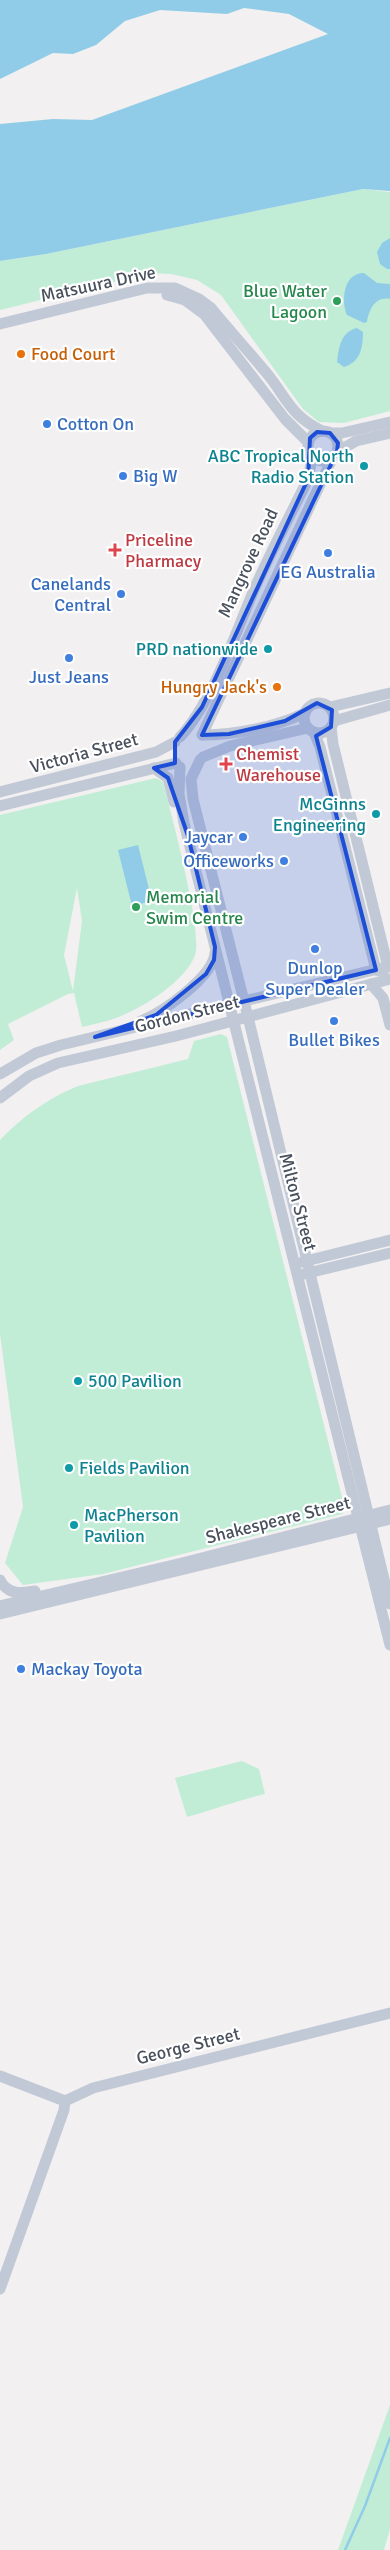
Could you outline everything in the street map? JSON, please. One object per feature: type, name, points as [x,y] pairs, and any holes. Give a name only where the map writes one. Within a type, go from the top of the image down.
[{"type":"street","name":"Matsuura Drive","points":[[0,324],[147,288],[175,288],[199,299],[211,308],[270,378],[294,412],[306,423],[326,432]]},
{"type":"street","name":"Matsuura Drive","points":[[0,331],[143,295],[172,295],[185,300],[204,314],[309,448]]},
{"type":"street","points":[[390,422],[342,434],[326,432],[313,434],[309,448],[321,461],[356,441],[390,433]]},
{"type":"street","points":[[326,432],[338,443],[335,454]]},
{"type":"street","name":"Mangrove Road","points":[[177,739],[202,707],[254,591],[308,479],[312,464],[309,448]]},
{"type":"street","name":"Mangrove Road","points":[[202,735],[335,454]]},
{"type":"street","points":[[376,970],[320,747],[304,721],[308,707],[317,703],[330,707],[390,693]]},
{"type":"street","points":[[305,713],[285,721],[229,734],[202,735],[191,733],[177,739],[172,749],[178,765],[193,766],[202,759],[230,746],[294,730],[323,732],[333,724],[390,705]]},
{"type":"street","points":[[330,707],[334,713],[333,744],[389,969]]},
{"type":"street","points":[[202,735],[206,745],[202,759]]},
{"type":"street","name":"Victoria Street","points":[[0,792],[156,752],[177,739]]},
{"type":"street","name":"Milton Street","points":[[202,759],[191,779],[193,799],[308,1260],[366,1521],[390,1645]]},
{"type":"street","name":"Victoria Street","points":[[0,806],[154,768],[178,765]]},
{"type":"street","name":"Milton Street","points":[[178,765],[179,798],[229,1006],[299,1276],[390,1604]]},
{"type":"street","points":[[154,768],[168,778],[177,815],[188,836]]},
{"type":"street","points":[[95,1037],[156,1015],[206,974],[214,960],[215,947]]},
{"type":"street","name":"Gordon Street","points":[[0,1074],[36,1053],[95,1037],[376,970],[389,969]]},
{"type":"street","name":"Gordon Street","points":[[0,1098],[30,1076],[58,1063],[233,1021],[390,979]]},
{"type":"street","points":[[371,984],[383,998],[390,1025]]},
{"type":"street","points":[[296,1263],[390,1240]]},
{"type":"street","points":[[299,1276],[390,1253]]},
{"type":"street","name":"Shakespeare Street","points":[[0,1614],[366,1521],[390,1510]]},
{"type":"street","name":"Shakespeare Street","points":[[0,1606],[90,1583],[366,1521],[390,1519]]},
{"type":"street","points":[[0,1580],[3,1586],[14,1593],[90,1583]]},
{"type":"street","points":[[0,1622],[27,1608]]},
{"type":"street","name":"George Street","points":[[65,2101],[93,2088],[390,2013]]},
{"type":"street","points":[[0,2076],[65,2101],[64,2110],[0,2289]]},
{"type":"highlighted area","points":[[317,432],[330,433],[338,443],[337,452],[202,735],[229,734],[285,721],[317,703],[332,710],[331,727],[316,736],[376,970],[95,1037],[156,1015],[206,974],[214,960],[215,947],[188,836],[168,778],[154,768],[175,763],[175,742],[202,707],[308,479],[310,438]]},
{"type":"green space","points":[[363,189],[390,192],[390,411],[344,423],[319,422],[303,409],[221,295],[197,280],[171,274],[150,273],[0,310],[0,261],[46,254]]},
{"type":"green space","points":[[156,778],[163,782],[179,844],[195,922],[195,955],[182,975],[162,993],[138,1008],[116,1018],[82,1027],[74,993],[68,994],[8,1024],[14,1040],[0,1050],[0,815]],"holes":[[[77,888],[82,921],[73,991],[64,955]]]},
{"type":"green space","points":[[221,1034],[227,1037],[345,1509],[342,1514],[103,1574],[23,1585],[5,1563],[23,1507],[0,1334],[0,1140],[36,1109],[67,1091],[78,1086],[188,1059],[194,1041]]},
{"type":"green space","points":[[242,1761],[259,1769],[265,1794],[187,1817],[175,1778]]},
{"type":"green space","points":[[390,2405],[390,2529],[384,2550],[338,2550]]},
{"type":"water","points":[[0,0],[390,0],[390,191],[363,189],[46,254],[0,261],[0,124],[53,119],[92,120],[328,34],[289,14],[244,8],[227,14],[160,10],[125,21],[96,45],[73,54],[53,53],[0,79]]},
{"type":"water","points":[[390,238],[390,269],[387,269],[380,264],[377,252],[382,243]]},
{"type":"water","points":[[364,273],[377,283],[390,284],[390,299],[377,302],[369,313],[367,322],[364,323],[347,315],[344,296],[345,289],[352,278],[357,274]]},
{"type":"water","points":[[357,328],[363,332],[361,349],[354,362],[344,367],[337,362],[340,345],[347,333]]},
{"type":"water","points":[[138,845],[152,901],[132,906],[118,850]]},
{"type":"waterway","points":[[345,2550],[365,2506],[390,2438]]},
{"type":"place","name":"Blue Water Lagoon","points":[[337,301]]},
{"type":"place","name":"Food Court","points":[[21,354]]},
{"type":"place","name":"Cotton On","points":[[47,424]]},
{"type":"place","name":"ABC Tropical North Radio Station","points":[[364,466]]},
{"type":"place","name":"Big W","points":[[123,476]]},
{"type":"place","name":"Priceline Pharmacy","points":[[115,550]]},
{"type":"place","name":"EG Australia","points":[[328,553]]},
{"type":"place","name":"Canelands Central","points":[[121,594]]},
{"type":"place","name":"PRD nationwide","points":[[268,649]]},
{"type":"place","name":"Just Jeans","points":[[69,658]]},
{"type":"place","name":"Hungry Jack's","points":[[277,687]]},
{"type":"place","name":"Chemist Warehouse","points":[[226,764]]},
{"type":"place","name":"McGinns Engineering","points":[[376,814]]},
{"type":"place","name":"Jaycar","points":[[243,837]]},
{"type":"place","name":"Officeworks","points":[[284,861]]},
{"type":"place","name":"Memorial Swim Centre","points":[[136,907]]},
{"type":"place","name":"Dunlop Super Dealer","points":[[315,949]]},
{"type":"place","name":"Bullet Bikes","points":[[334,1021]]},
{"type":"place","name":"500 Pavilion","points":[[78,1381]]},
{"type":"place","name":"Fields Pavilion","points":[[69,1468]]},
{"type":"place","name":"MacPherson Pavilion","points":[[74,1525]]},
{"type":"place","name":"Mackay Toyota","points":[[21,1669]]}]
